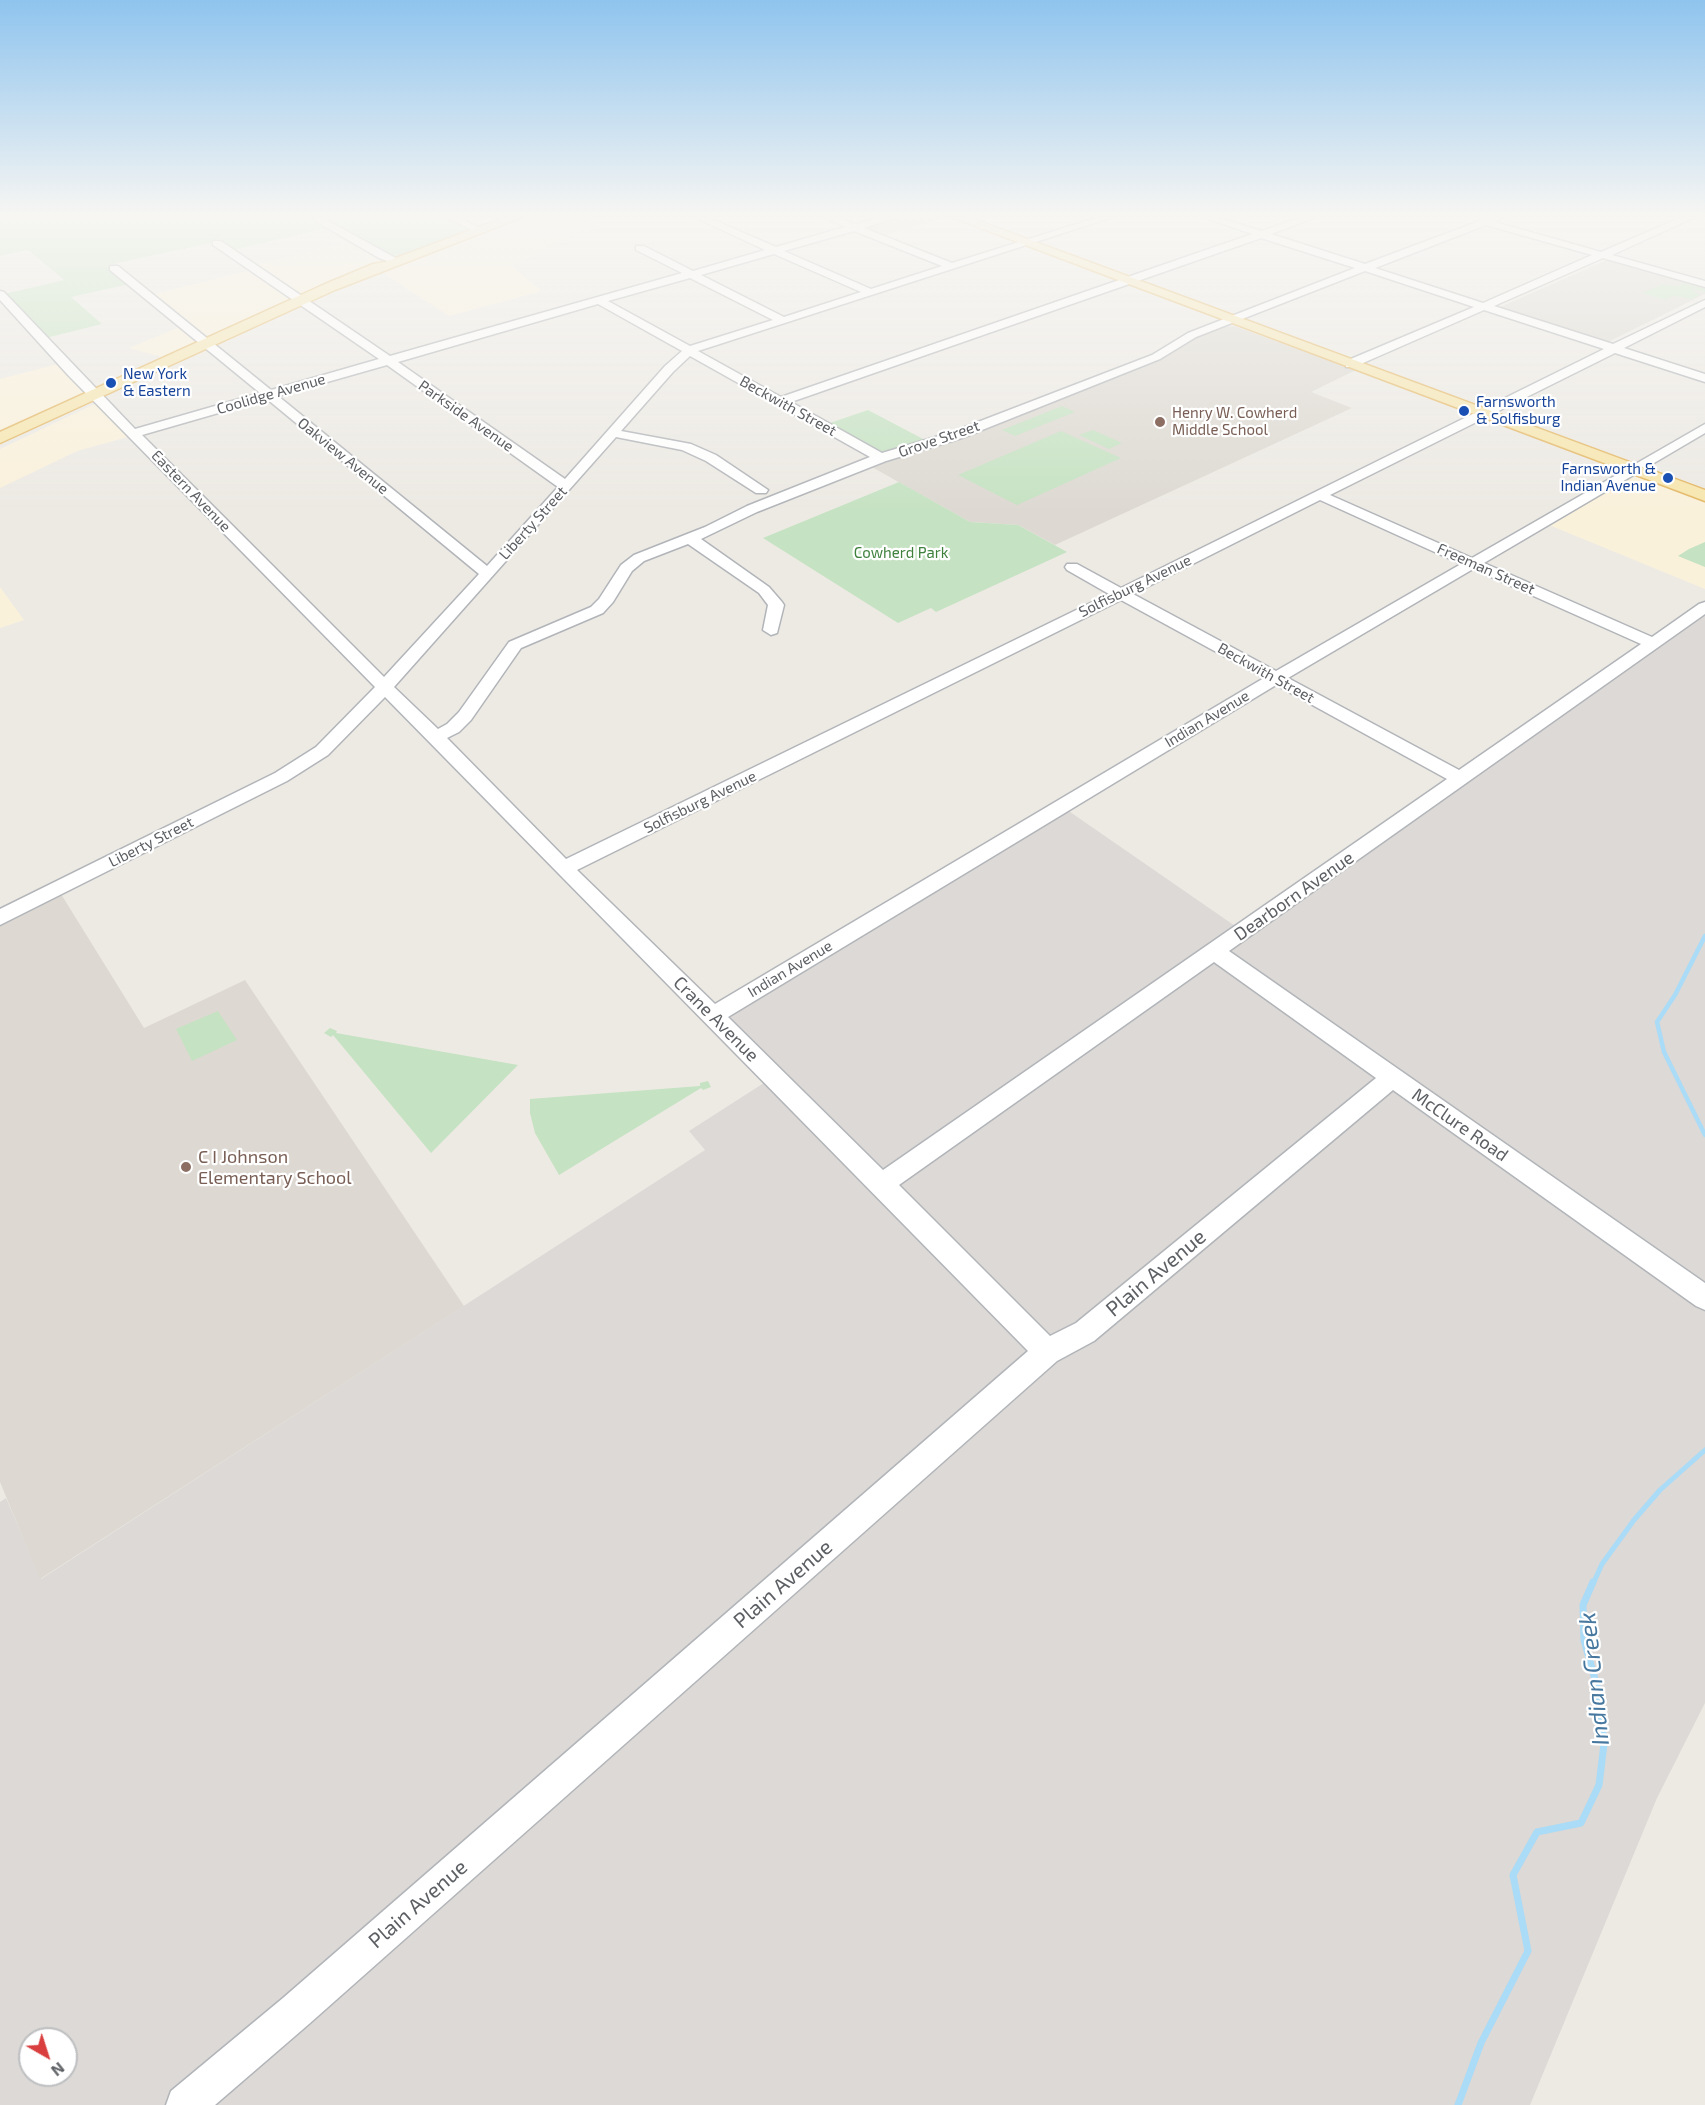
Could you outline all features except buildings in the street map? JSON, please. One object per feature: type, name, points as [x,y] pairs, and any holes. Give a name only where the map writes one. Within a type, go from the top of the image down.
[{"type":"main road","points":[[0,446],[97,397],[273,315]]},
{"type":"main road","points":[[1220,315],[1705,496]]},
{"type":"main road","points":[[0,438],[97,397]]},
{"type":"street","name":"Eastern Avenue","points":[[20,315],[97,397],[384,687]]},
{"type":"street","name":"Oakview Avenue","points":[[172,315],[488,574]]},
{"type":"street","name":"Parkside Avenue","points":[[324,315],[566,486]]},
{"type":"street","name":"Coolidge Avenue","points":[[134,433],[550,315]]},
{"type":"street","name":"Beckwith Street","points":[[626,315],[881,458]]},
{"type":"street","points":[[772,315],[782,320]]},
{"type":"street","name":"Liberty Street","points":[[0,918],[305,763],[341,734],[488,574],[669,369],[690,350],[797,315]]},
{"type":"street","points":[[780,402],[1025,315]]},
{"type":"street","name":"Grove Street","points":[[436,737],[453,728],[465,716],[515,645],[597,610],[605,602],[626,568],[639,558],[690,538],[752,509],[881,458],[957,435],[1146,361],[1192,335],[1240,315]]},
{"type":"street","points":[[1350,364],[1462,315]]},
{"type":"street","points":[[1512,315],[1705,378]]},
{"type":"street","name":"Solfisburg Avenue","points":[[564,868],[783,762],[1680,315]]},
{"type":"street","name":"Indian Avenue","points":[[712,1016],[1276,678],[1705,428]]},
{"type":"street","points":[[613,433],[686,447],[711,458],[761,489]]},
{"type":"street","name":"Freeman Street","points":[[1319,495],[1652,643]]},
{"type":"street","points":[[690,538],[764,590],[776,604],[771,630]]},
{"type":"street","name":"Beckwith Street","points":[[1072,567],[1461,779]]},
{"type":"street","name":"Dearborn Avenue","points":[[882,1184],[1705,607]]},
{"type":"street","name":"Crane Avenue","points":[[384,687],[1047,1352]]},
{"type":"street","name":"McClure Road","points":[[1215,952],[1705,1298]]},
{"type":"street","name":"Plain Avenue","points":[[185,2105],[314,1995],[1047,1352],[1085,1332],[1392,1078]]},
{"type":"shaded area","points":[[178,315],[258,315],[214,335],[204,335]]},
{"type":"shaded area","points":[[1525,315],[1662,315],[1608,342]]},
{"type":"shaded area","name":"Henry W. Cowherd Middle School","points":[[1234,326],[1356,370],[1311,392],[1352,408],[1055,545],[1018,525],[970,522],[870,466],[963,436],[1165,356],[1193,339],[1223,327]]},
{"type":"shaded area","points":[[180,327],[196,340],[196,343],[166,358],[129,348]]},
{"type":"shaded area","points":[[62,363],[84,395],[0,435],[0,379]]},
{"type":"shaded area","points":[[97,403],[131,436],[77,451],[0,488],[0,449]]},
{"type":"shaded area","points":[[1632,477],[1643,478],[1705,501],[1705,589],[1549,525]]},
{"type":"shaded area","points":[[0,587],[24,620],[0,628]]},
{"type":"shaded area","points":[[1705,613],[1705,1703],[1657,1798],[1530,2105],[0,2105],[0,1502],[6,1498],[41,1579],[705,1150],[689,1131],[781,1072],[719,1008],[1060,805],[1238,928]]},
{"type":"shaded area","name":"C I Johnson Elementary School","points":[[61,894],[144,1028],[245,980],[464,1306],[40,1579],[0,1482],[0,925]]},
{"type":"green space","points":[[24,315],[92,315],[102,324],[46,338]]},
{"type":"green space","points":[[1062,406],[1075,412],[1015,436],[1002,430]]},
{"type":"green space","points":[[868,410],[927,441],[890,452],[882,452],[827,424]]},
{"type":"green space","points":[[1093,430],[1122,443],[1109,449],[1079,435]]},
{"type":"green space","points":[[1061,431],[1121,458],[1017,505],[958,475]]},
{"type":"green space","name":"Cowherd Park","points":[[899,482],[970,522],[1018,525],[1067,552],[936,612],[931,608],[898,623],[763,538]]},
{"type":"green space","points":[[1705,542],[1705,567],[1678,556],[1689,549]]},
{"type":"green space","points":[[218,1011],[237,1040],[192,1061],[176,1029]]},
{"type":"green space","points":[[330,1028],[337,1031],[336,1033],[518,1065],[431,1153],[333,1035],[331,1037],[324,1033]]},
{"type":"green space","points":[[708,1081],[711,1087],[703,1090],[701,1088],[559,1175],[535,1133],[530,1113],[530,1099],[700,1086],[700,1083]]},
{"type":"waterway","name":"Indian Creek","points":[[1705,936],[1675,995],[1657,1022],[1664,1052],[1705,1135]]},
{"type":"waterway","name":"Indian Creek","points":[[1593,1584],[1602,1564],[1634,1520],[1660,1490],[1705,1450]]},
{"type":"waterway","name":"Indian Creek","points":[[1458,2105],[1481,2043],[1528,1951],[1513,1875],[1537,1832],[1581,1823],[1599,1785],[1604,1744],[1598,1690],[1584,1640],[1583,1605],[1593,1582]]},
{"type":"place","name":"New York & Eastern","points":[[111,383]]},
{"type":"place","name":"Farnsworth & Solfisburg","points":[[1464,411]]},
{"type":"place","name":"Henry W. Cowherd Middle School","points":[[1160,422]]},
{"type":"place","name":"Farnsworth & Indian Avenue","points":[[1668,478]]},
{"type":"place","name":"C I Johnson Elementary School","points":[[186,1167]]}]
